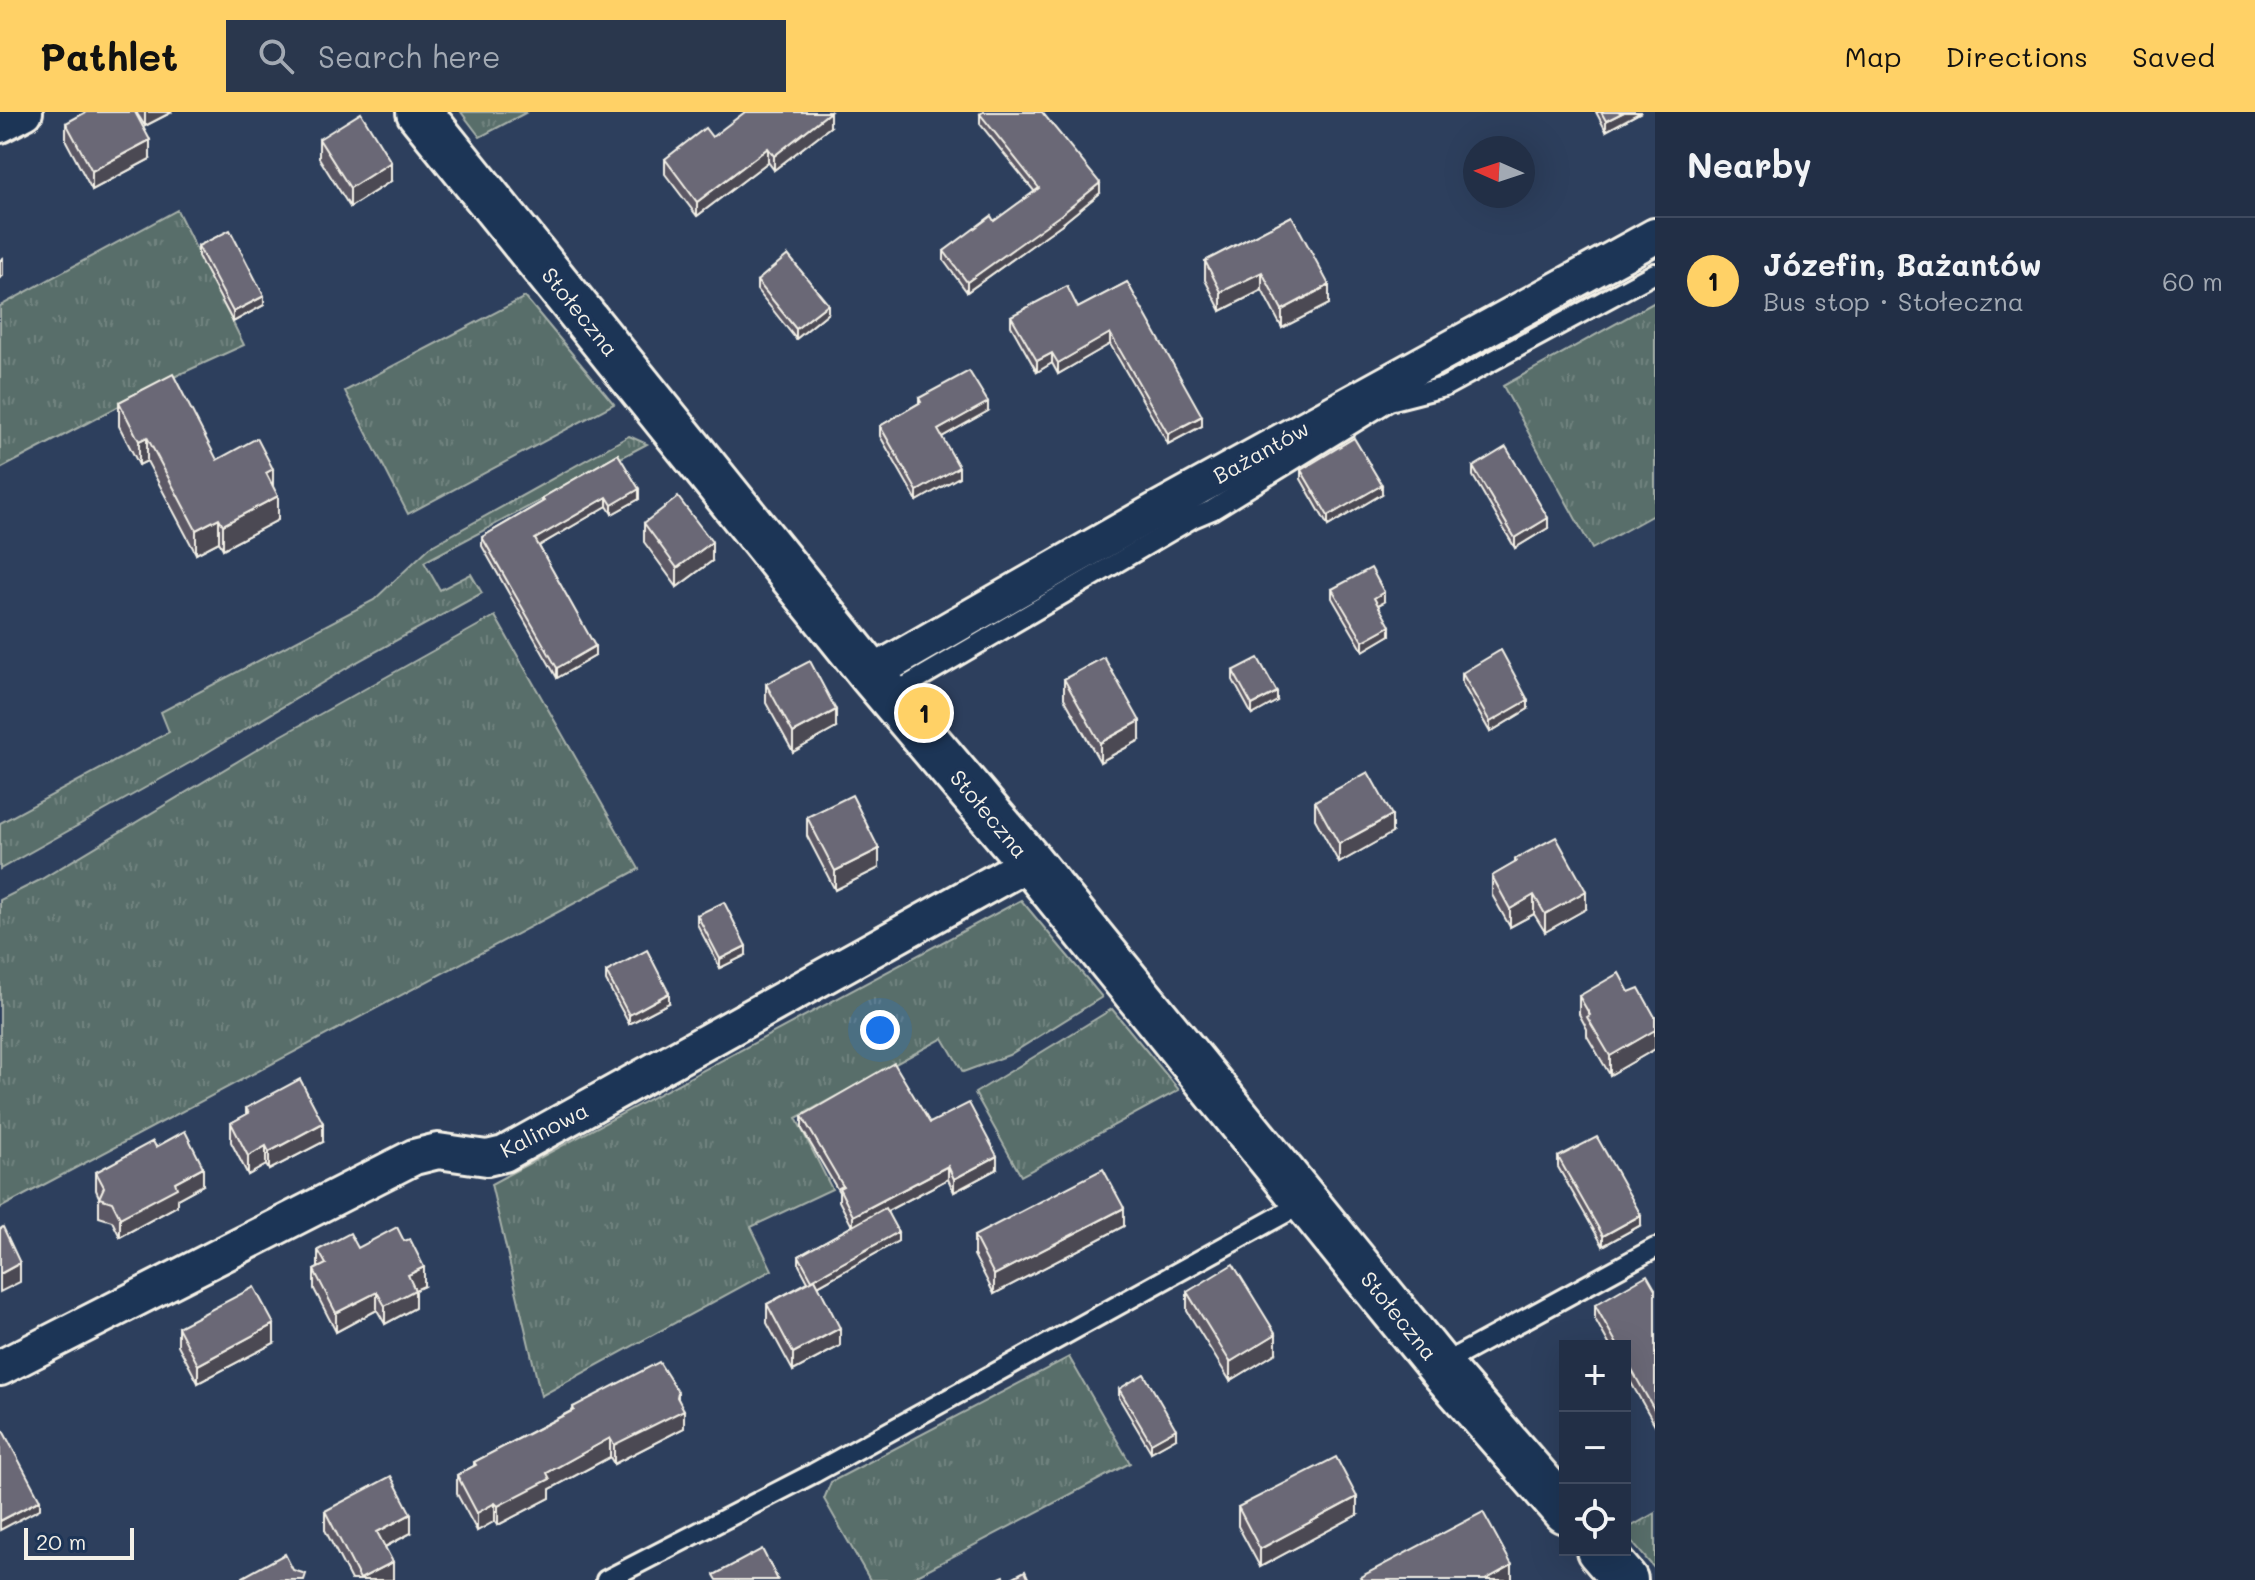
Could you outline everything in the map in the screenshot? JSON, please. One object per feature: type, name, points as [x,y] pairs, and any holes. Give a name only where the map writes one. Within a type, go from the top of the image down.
[{"type":"street","points":[[0,125],[25,112]]},
{"type":"street","name":"Stołeczna","points":[[419,112],[880,685],[1030,862],[1439,1366],[1559,1504]]},
{"type":"street","name":"Bażantów","points":[[880,685],[1155,511],[1655,236]]},
{"type":"street","name":"Kalinowa","points":[[0,1368],[414,1157],[438,1151],[487,1158],[504,1154],[1030,862]]},
{"type":"street","points":[[1604,1556],[1625,1580]]},
{"type":"lane","points":[[880,685],[1212,510],[1389,401],[1444,387],[1655,273]]},
{"type":"lane","points":[[606,1580],[814,1473],[1304,1200]]},
{"type":"lane","points":[[1439,1366],[1655,1248]]},
{"type":"green space","points":[[461,112],[527,112],[480,137]]},
{"type":"green space","points":[[177,210],[244,345],[178,375],[0,469],[0,306]]},
{"type":"green space","points":[[525,297],[614,404],[408,514],[345,391]]},
{"type":"green space","points":[[1655,302],[1655,514],[1592,549],[1503,386]]},
{"type":"green space","points":[[629,436],[647,444],[424,562],[440,590],[471,574],[482,593],[0,869],[0,823],[169,732],[161,712],[374,600],[430,547]]},
{"type":"green space","points":[[495,616],[639,869],[0,1208],[0,900],[40,880],[263,746]]},
{"type":"green space","points":[[1021,900],[1102,997],[1009,1055],[963,1072],[943,1038],[796,1118],[832,1189],[751,1227],[772,1270],[541,1396],[491,1184]]},
{"type":"green space","points":[[1112,1009],[1179,1090],[1021,1176],[975,1093]]},
{"type":"green space","points":[[1069,1357],[1130,1463],[908,1580],[870,1580],[824,1499],[831,1482]]},
{"type":"green space","points":[[1655,1513],[1655,1569],[1631,1541],[1631,1527]]},
{"type":"building","points":[[86,112],[135,112],[150,140],[92,171],[66,123]]},
{"type":"building","points":[[745,112],[830,112],[774,156],[768,148],[697,202],[665,159],[705,128],[712,137]]},
{"type":"building","points":[[1042,112],[1100,183],[967,282],[944,251],[991,216],[994,221],[1039,188],[980,114]]},
{"type":"building","points":[[1601,112],[1624,112],[1606,121]]},
{"type":"building","points":[[361,113],[391,162],[350,188],[319,139]]},
{"type":"building","points":[[1292,216],[1329,285],[1282,310],[1262,272],[1221,292],[1205,261]]},
{"type":"building","points":[[230,230],[264,296],[233,312],[198,246]]},
{"type":"building","points":[[788,255],[828,304],[796,329],[757,281]]},
{"type":"building","points":[[1127,282],[1202,416],[1168,434],[1110,333],[1058,363],[1052,353],[1037,361],[1011,316],[1067,286],[1078,308]]},
{"type":"building","points":[[969,371],[988,402],[938,430],[959,467],[917,491],[880,426],[921,402],[919,398]]},
{"type":"building","points":[[173,374],[217,460],[257,438],[273,469],[266,473],[278,496],[223,525],[219,518],[196,530],[147,437],[139,441],[119,402]]},
{"type":"building","points":[[1354,438],[1382,485],[1328,516],[1301,470]]},
{"type":"building","points":[[1506,447],[1548,518],[1515,538],[1473,467]]},
{"type":"building","points":[[618,454],[639,489],[612,505],[607,497],[535,539],[595,646],[557,668],[482,537]]},
{"type":"building","points":[[678,497],[712,542],[677,568],[644,523]]},
{"type":"building","points":[[1371,568],[1384,592],[1374,598],[1390,626],[1363,641],[1332,589]]},
{"type":"building","points":[[1501,650],[1528,700],[1490,722],[1462,673]]},
{"type":"building","points":[[1104,657],[1140,721],[1100,743],[1064,679]]},
{"type":"building","points":[[1258,658],[1277,692],[1252,705],[1233,671]]},
{"type":"building","points":[[810,661],[836,710],[793,733],[766,684]]},
{"type":"building","points":[[1368,772],[1392,815],[1339,844],[1315,801]]},
{"type":"building","points":[[852,795],[879,849],[835,871],[807,817]]},
{"type":"building","points":[[1556,837],[1586,891],[1545,914],[1534,895],[1510,909],[1492,876],[1516,862],[1515,859]]},
{"type":"building","points":[[724,902],[746,946],[720,959],[697,915]]},
{"type":"building","points":[[647,950],[669,993],[629,1015],[606,972]]},
{"type":"building","points":[[1619,973],[1629,992],[1639,988],[1655,1017],[1655,1030],[1610,1056],[1587,1017],[1590,1015],[1579,996]]},
{"type":"building","points":[[894,1063],[930,1123],[969,1103],[997,1156],[954,1179],[948,1166],[853,1216],[839,1188],[843,1186],[802,1116]]},
{"type":"building","points":[[300,1079],[323,1123],[269,1152],[266,1146],[248,1156],[231,1123],[249,1113],[246,1108]]},
{"type":"building","points":[[185,1131],[203,1167],[175,1182],[177,1188],[120,1218],[112,1202],[99,1198],[104,1187],[96,1172],[153,1141],[156,1147]]},
{"type":"building","points":[[1597,1137],[1641,1215],[1603,1236],[1558,1157]]},
{"type":"building","points":[[1103,1169],[1124,1208],[994,1275],[974,1236]]},
{"type":"building","points":[[885,1208],[898,1232],[812,1280],[799,1256]]},
{"type":"building","points":[[3,1227],[20,1263],[0,1274],[0,1229]]},
{"type":"building","points":[[397,1227],[404,1241],[410,1239],[424,1267],[408,1275],[415,1290],[385,1306],[377,1292],[336,1313],[314,1270],[326,1264],[318,1250],[350,1233],[358,1248]]},
{"type":"building","points":[[1233,1264],[1276,1334],[1230,1362],[1187,1292]]},
{"type":"building","points":[[1647,1275],[1655,1289],[1655,1411],[1631,1369],[1631,1340],[1615,1340],[1595,1305]]},
{"type":"building","points":[[815,1279],[840,1328],[793,1353],[767,1304]]},
{"type":"building","points":[[254,1287],[274,1324],[198,1365],[178,1327]]},
{"type":"building","points":[[659,1362],[678,1392],[677,1397],[684,1410],[614,1445],[610,1438],[547,1473],[550,1479],[498,1506],[495,1503],[477,1513],[457,1475],[476,1465],[474,1462]]},
{"type":"building","points":[[1144,1374],[1176,1429],[1151,1443],[1119,1389]]},
{"type":"building","points":[[0,1425],[40,1500],[0,1521]]},
{"type":"building","points":[[1336,1457],[1357,1497],[1260,1549],[1238,1507]]},
{"type":"building","points":[[391,1476],[411,1514],[377,1532],[393,1562],[360,1579],[325,1511]]},
{"type":"building","points":[[1483,1512],[1512,1565],[1485,1580],[1362,1580],[1360,1577]]},
{"type":"building","points":[[762,1549],[778,1580],[717,1580],[714,1575]]},
{"type":"building","points":[[285,1554],[293,1570],[306,1574],[304,1580],[244,1580],[243,1577]]},
{"type":"building","points":[[1025,1571],[1029,1580],[1008,1580]]},
{"type":"place","name":"Józefin, Bażantów","points":[[924,713]]}]
